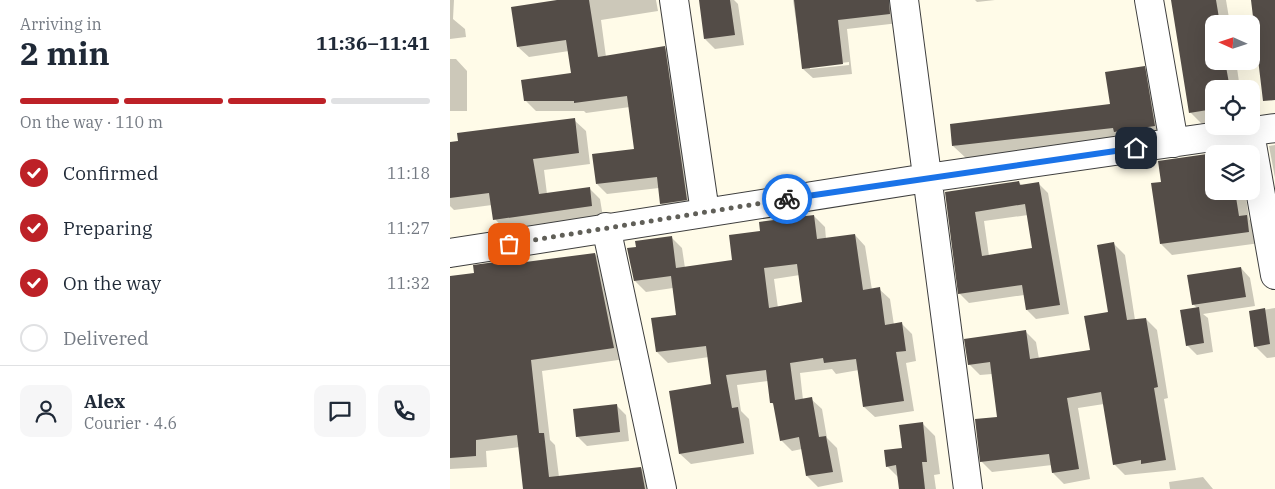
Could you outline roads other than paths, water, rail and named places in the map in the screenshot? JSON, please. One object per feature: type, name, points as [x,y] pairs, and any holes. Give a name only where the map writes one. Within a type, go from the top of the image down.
[{"type":"street","points":[[674,0],[705,212]]},
{"type":"street","points":[[904,0],[968,489]]},
{"type":"street","points":[[1149,0],[1174,143]]},
{"type":"street","points":[[450,253],[927,178],[1262,130],[1275,275]]},
{"type":"street","points":[[606,227],[662,489]]}]
